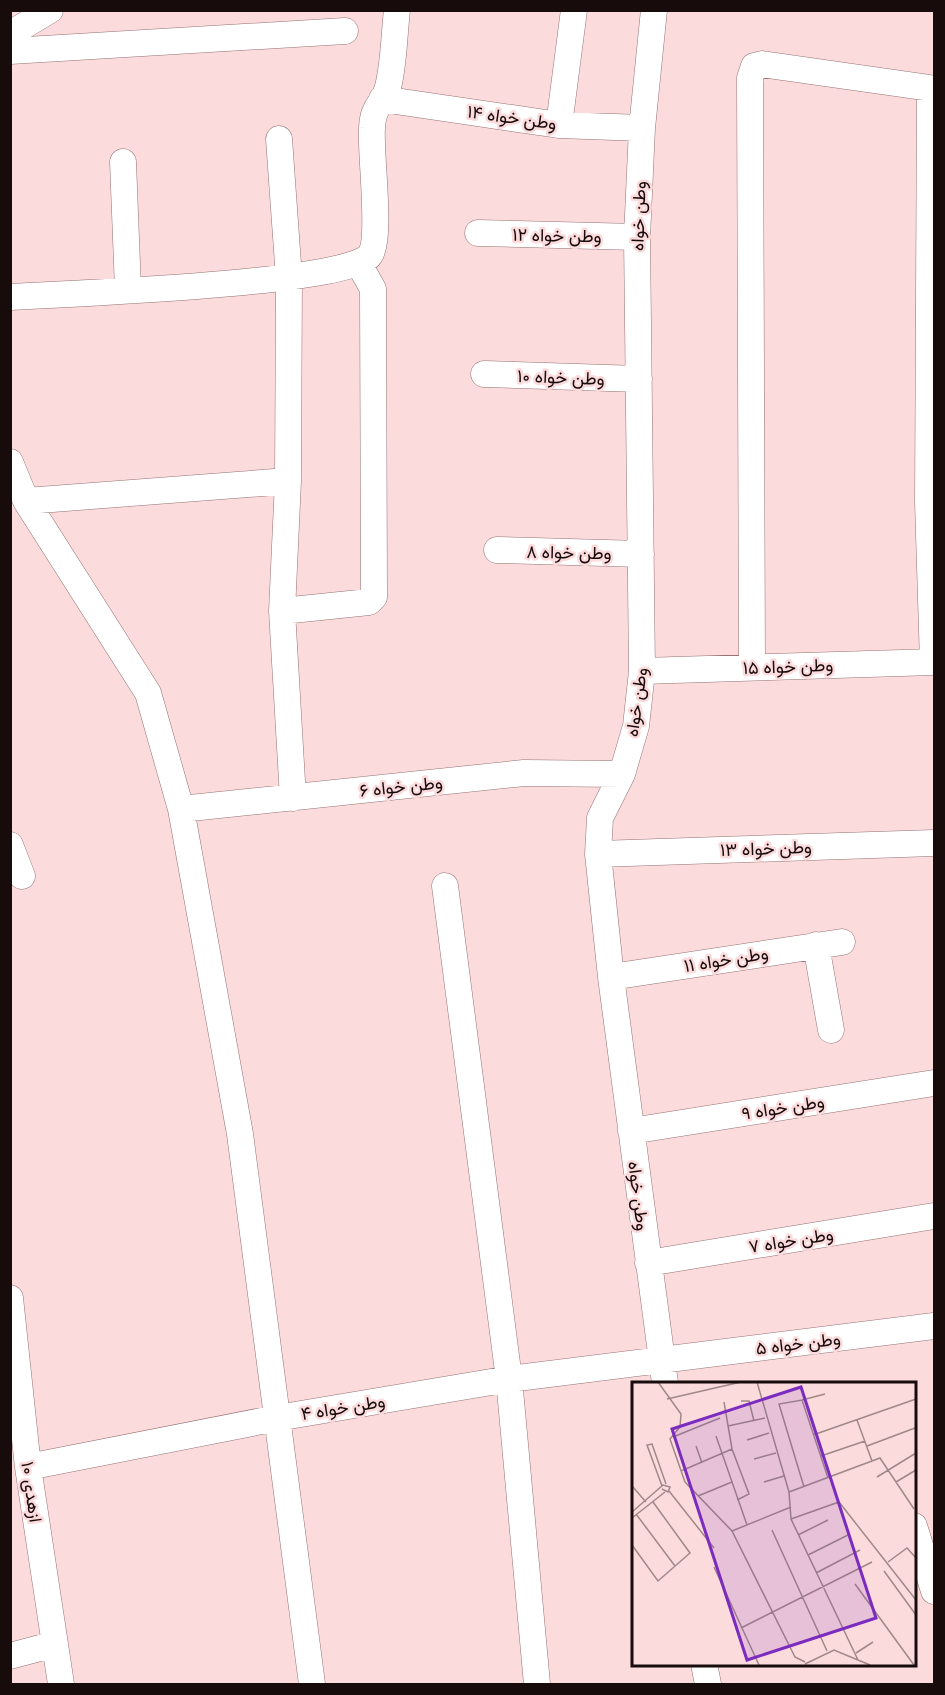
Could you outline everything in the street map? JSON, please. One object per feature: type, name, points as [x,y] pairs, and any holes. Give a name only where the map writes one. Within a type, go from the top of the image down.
[{"type":"street","points":[[10,34],[50,10]]},
{"type":"street","points":[[10,297],[290,278],[359,264],[371,255],[375,237],[372,129],[374,108],[388,89],[397,10]]},
{"type":"street","points":[[559,124],[574,10]]},
{"type":"street","name":"وطن خواه","points":[[654,10],[642,128],[637,237],[642,671],[636,726],[622,774],[600,818],[598,854],[611,978],[663,1372]]},
{"type":"street","points":[[10,51],[345,31]]},
{"type":"street","points":[[752,667],[750,78],[754,66],[762,64],[932,88],[931,501],[934,662]]},
{"type":"street","name":"وطن خواه ۱۴","points":[[382,99],[559,124],[642,128]]},
{"type":"street","points":[[279,140],[290,278],[288,482],[282,611],[292,798]]},
{"type":"street","points":[[123,162],[128,289]]},
{"type":"street","name":"وطن خواه ۱۲","points":[[478,233],[637,237]]},
{"type":"street","points":[[282,611],[369,602],[374,597],[373,289],[359,264]]},
{"type":"street","name":"وطن خواه ۱۰","points":[[484,374],[639,379]]},
{"type":"street","points":[[10,462],[26,501],[148,693],[181,809],[240,1134],[312,1684]]},
{"type":"street","points":[[26,501],[288,482]]},
{"type":"street","name":"وطن خواه ۸","points":[[497,550],[640,554]]},
{"type":"street","name":"وطن خواه ۱۵","points":[[642,671],[934,662]]},
{"type":"street","name":"وطن خواه ۶","points":[[181,809],[524,773],[622,774]]},
{"type":"street","name":"وطن خواه ۱۳","points":[[598,854],[934,843]]},
{"type":"street","points":[[10,845],[22,876]]},
{"type":"street","points":[[445,886],[509,1379],[537,1684]]},
{"type":"street","name":"وطن خواه ۱۱","points":[[611,978],[842,942]]},
{"type":"street","points":[[816,945],[831,1030]]},
{"type":"street","name":"وطن خواه ۹","points":[[631,1131],[934,1083]]},
{"type":"street","name":"وطن خواه ۷","points":[[648,1263],[934,1216]]},
{"type":"street","name":"ازهدی ۱۰","points":[[10,1298],[28,1467],[61,1684]]},
{"type":"street","name":"وطن خواه ۵","points":[[663,1372],[934,1326]]},
{"type":"street","name":"وطن خواه ۴","points":[[28,1467],[277,1418],[509,1379],[663,1372]]},
{"type":"street","points":[[915,1529],[934,1591]]},
{"type":"street","points":[[10,1656],[55,1644]]},
{"type":"street","points":[[704,1665],[708,1684]]}]
